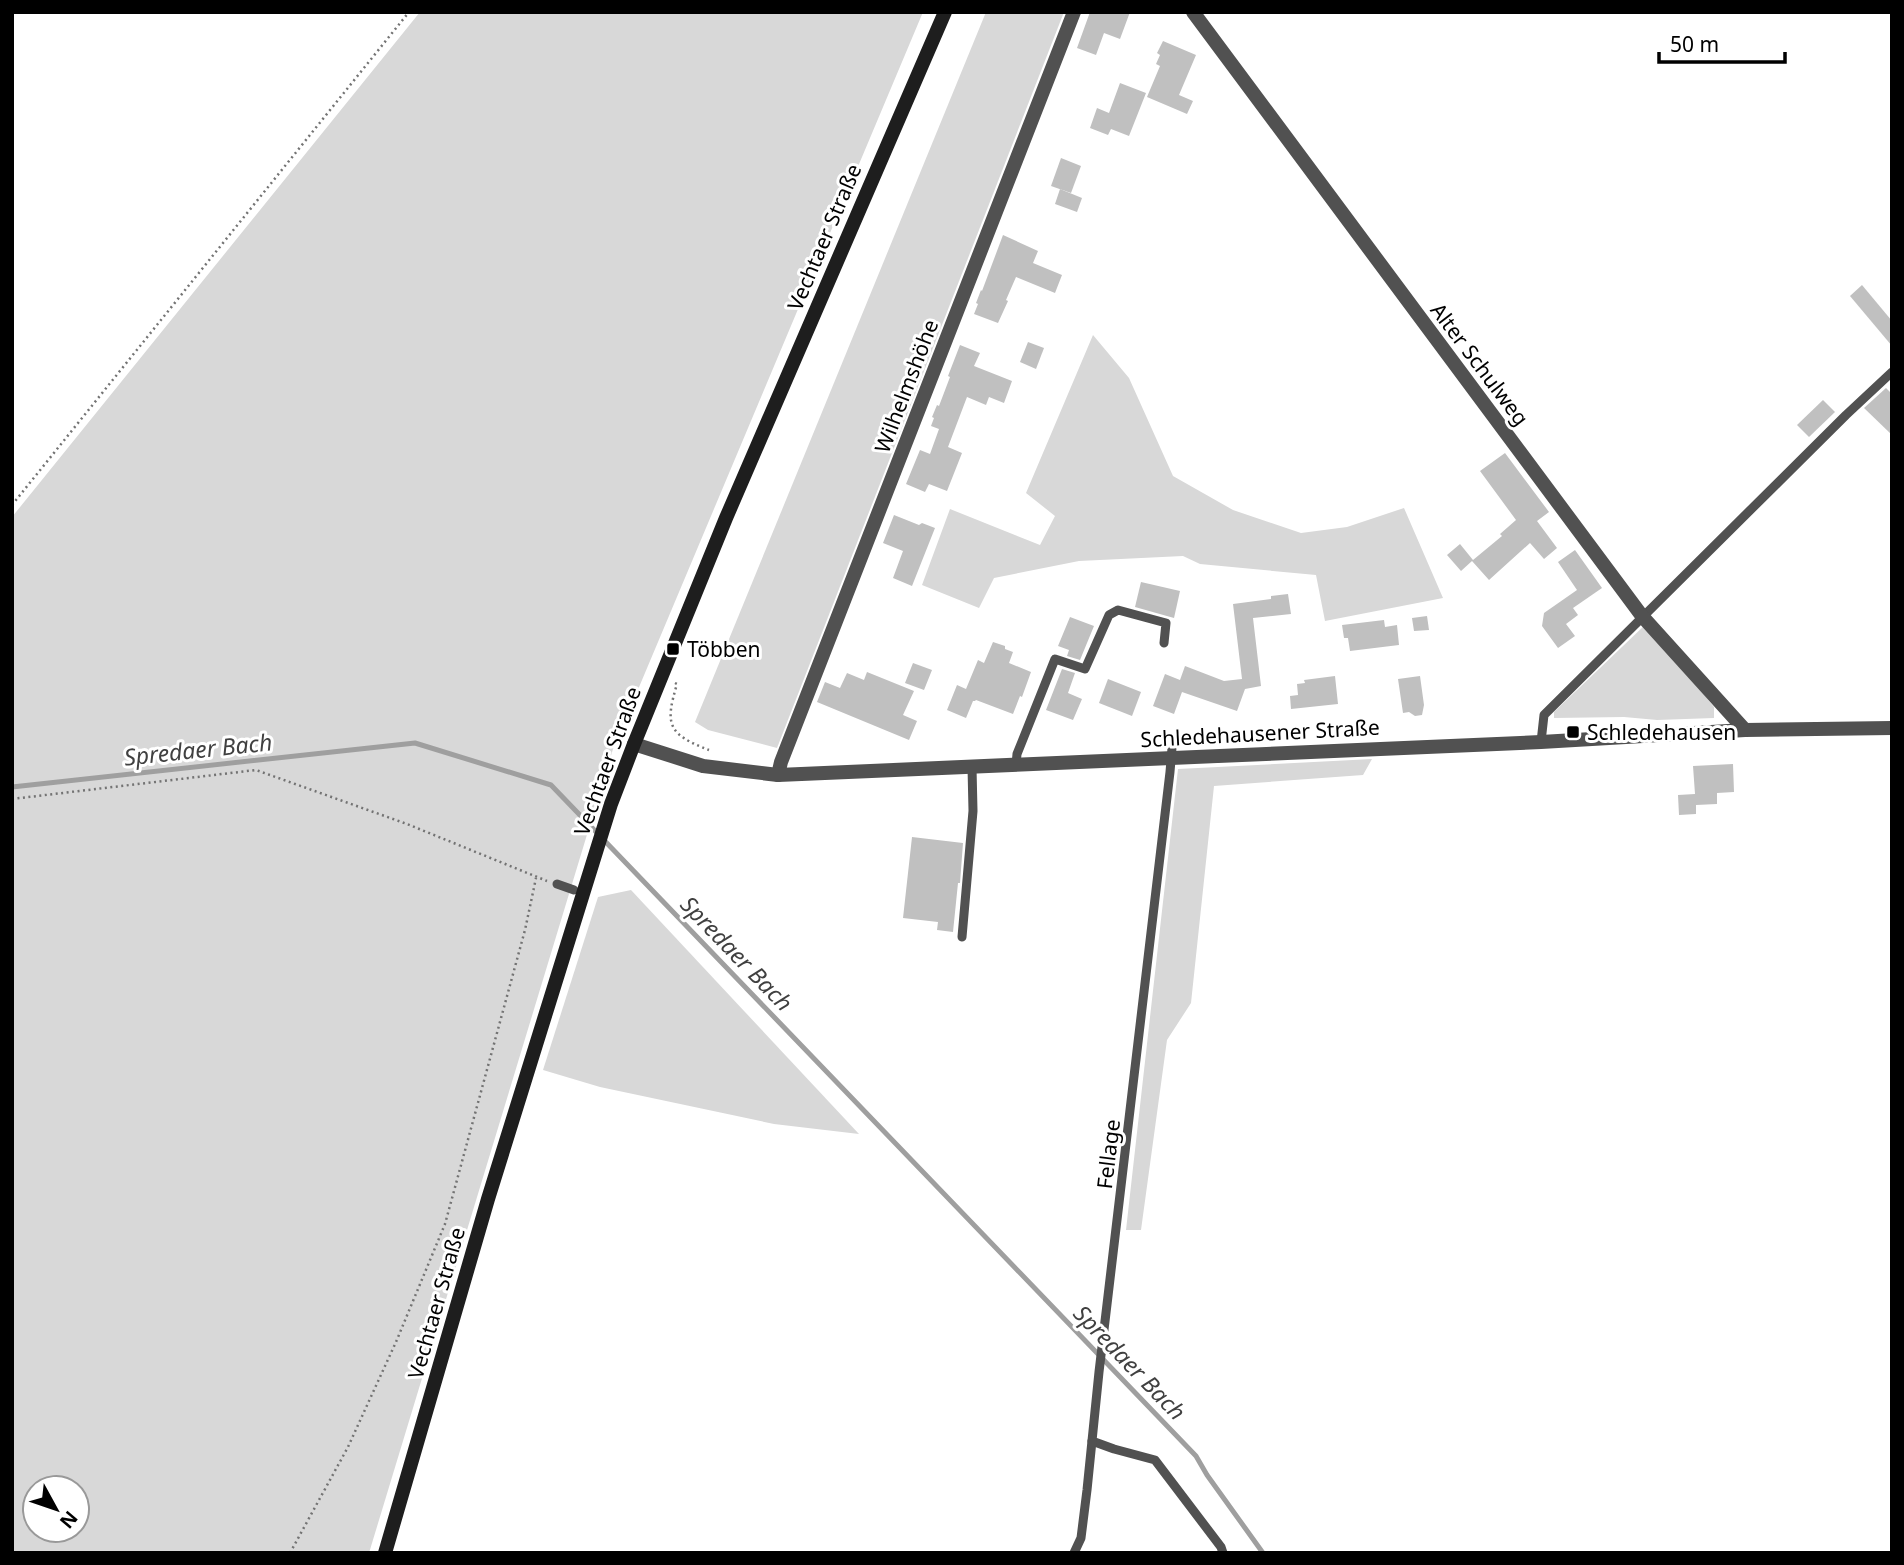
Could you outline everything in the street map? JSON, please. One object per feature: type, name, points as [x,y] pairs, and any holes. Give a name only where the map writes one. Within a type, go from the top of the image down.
[{"type":"main road","name":"Vechtaer Straße","points":[[386,1553],[488,1199],[611,804],[726,518],[944,12]]},
{"type":"street","name":"Wilhelmshöhe","points":[[778,775],[1074,12]]},
{"type":"street","name":"Alter Schulweg","points":[[1193,12],[1642,616],[1745,730]]},
{"type":"street","name":"Schledehausener Straße","points":[[634,744],[703,766],[778,775],[1016,765],[1171,753],[1541,742],[1745,730],[1892,728]]},
{"type":"lane","points":[[1541,742],[1544,715],[1892,372]]},
{"type":"lane","points":[[1016,765],[1017,754],[1055,659],[1085,669],[1109,615],[1118,610],[1166,623],[1164,643]]},
{"type":"lane","name":"Fellage","points":[[1074,1553],[1082,1538],[1171,753]]},
{"type":"lane","points":[[962,937],[973,811],[972,767]]},
{"type":"lane","points":[[557,884],[574,890]]},
{"type":"lane","points":[[1092,1441],[1155,1460],[1223,1553]]},
{"type":"path","points":[[12,505],[409,12]]},
{"type":"path","points":[[12,799],[256,770],[407,824],[536,878],[557,884]]},
{"type":"path","points":[[290,1553],[348,1447],[446,1224],[525,930],[536,878]]},
{"type":"shaded area","points":[[420,12],[923,12],[613,749],[369,1553],[12,1553],[12,517]]},
{"type":"shaded area","points":[[986,12],[1064,12],[777,748],[708,730],[695,722]]},
{"type":"shaded area","points":[[1093,335],[1129,378],[1173,476],[1233,510],[1301,533],[1347,527],[1404,508],[1443,598],[1325,621],[1316,575],[1200,564],[1183,556],[1079,561],[994,578],[979,608],[922,585],[950,509],[1040,545],[1055,516],[1026,493]]},
{"type":"shaded area","points":[[1646,624],[1714,707],[1714,718],[1554,718],[1554,712]]},
{"type":"shaded area","points":[[1372,759],[1363,775],[1214,786],[1191,1003],[1167,1040],[1141,1230],[1126,1230],[1178,769]]},
{"type":"shaded area","points":[[631,890],[859,1134],[774,1124],[600,1087],[543,1070],[598,897]]},
{"type":"building","points":[[1090,12],[1130,12],[1120,39],[1104,33],[1096,55],[1077,48]]},
{"type":"building","points":[[1163,41],[1196,55],[1179,95],[1193,101],[1187,114],[1147,97],[1160,66],[1156,64],[1160,55],[1157,53]]},
{"type":"building","points":[[1120,83],[1146,93],[1129,136],[1111,129],[1108,135],[1090,128],[1097,108],[1109,113]]},
{"type":"building","points":[[1061,158],[1081,166],[1071,193],[1051,186]]},
{"type":"building","points":[[1060,189],[1082,198],[1077,212],[1055,204]]},
{"type":"building","points":[[1003,235],[1038,251],[1033,263],[1062,275],[1055,293],[1016,277],[998,323],[974,314]]},
{"type":"building","points":[[1862,285],[1892,321],[1892,346],[1850,296]]},
{"type":"building","points":[[1028,342],[1044,348],[1036,369],[1020,362]]},
{"type":"building","points":[[960,345],[980,353],[974,366],[1012,381],[1004,403],[989,397],[986,405],[967,397],[948,447],[962,453],[947,491],[929,484],[925,492],[906,484],[920,450],[930,454],[939,429],[931,426],[932,417],[937,405],[939,406]]},
{"type":"building","points":[[1886,388],[1892,394],[1892,435],[1864,408]]},
{"type":"building","points":[[1823,400],[1835,412],[1809,437],[1797,425]]},
{"type":"building","points":[[1505,453],[1549,512],[1537,521],[1557,548],[1544,559],[1530,543],[1489,580],[1472,561],[1461,571],[1447,555],[1460,544],[1473,560],[1502,536],[1500,534],[1516,520],[1480,471]]},
{"type":"building","points":[[894,515],[935,528],[912,586],[893,578],[903,551],[883,543]]},
{"type":"building","points":[[1575,550],[1602,588],[1573,608],[1578,615],[1566,624],[1575,636],[1558,648],[1542,626],[1544,613],[1577,590],[1558,562]]},
{"type":"building","points":[[1141,582],[1180,591],[1174,618],[1135,607]]},
{"type":"building","points":[[1288,594],[1291,614],[1253,618],[1261,686],[1245,689],[1237,711],[1182,692],[1174,714],[1153,706],[1165,674],[1180,680],[1185,666],[1224,681],[1242,679],[1233,604]]},
{"type":"building","points":[[1427,616],[1429,630],[1414,631],[1412,618]]},
{"type":"building","points":[[1070,617],[1094,626],[1080,660],[1067,656],[1069,650],[1058,646]]},
{"type":"building","points":[[1384,620],[1385,627],[1397,625],[1399,645],[1350,651],[1342,625]]},
{"type":"building","points":[[993,642],[1013,652],[1009,663],[1031,672],[1013,714],[976,700],[973,701],[966,718],[947,710],[957,685],[966,689],[978,660],[984,663]]},
{"type":"building","points":[[913,663],[932,670],[924,690],[905,683]]},
{"type":"building","points":[[1062,669],[1075,673],[1068,693],[1082,699],[1073,720],[1046,710]]},
{"type":"building","points":[[867,672],[914,691],[903,715],[917,721],[909,740],[817,702],[825,682],[840,688],[847,673],[864,680]]},
{"type":"building","points":[[1335,676],[1338,704],[1291,709],[1290,696],[1298,695],[1297,684],[1305,683],[1304,680]]},
{"type":"building","points":[[1420,676],[1424,705],[1422,715],[1403,713],[1398,679]]},
{"type":"building","points":[[1108,679],[1141,692],[1132,716],[1099,703]]},
{"type":"building","points":[[1733,764],[1734,792],[1717,793],[1717,804],[1696,805],[1696,814],[1679,815],[1678,795],[1695,794],[1693,766]]},
{"type":"building","points":[[912,837],[963,843],[953,932],[937,930],[938,922],[903,918]]},
{"type":"waterway","name":"Spredaer Bach","points":[[12,787],[415,743],[551,785],[1196,1456],[1263,1553]]},
{"type":"place","name":"Többen","points":[[673,649]]},
{"type":"place","name":"Schledehausen","points":[[1573,732]]}]
